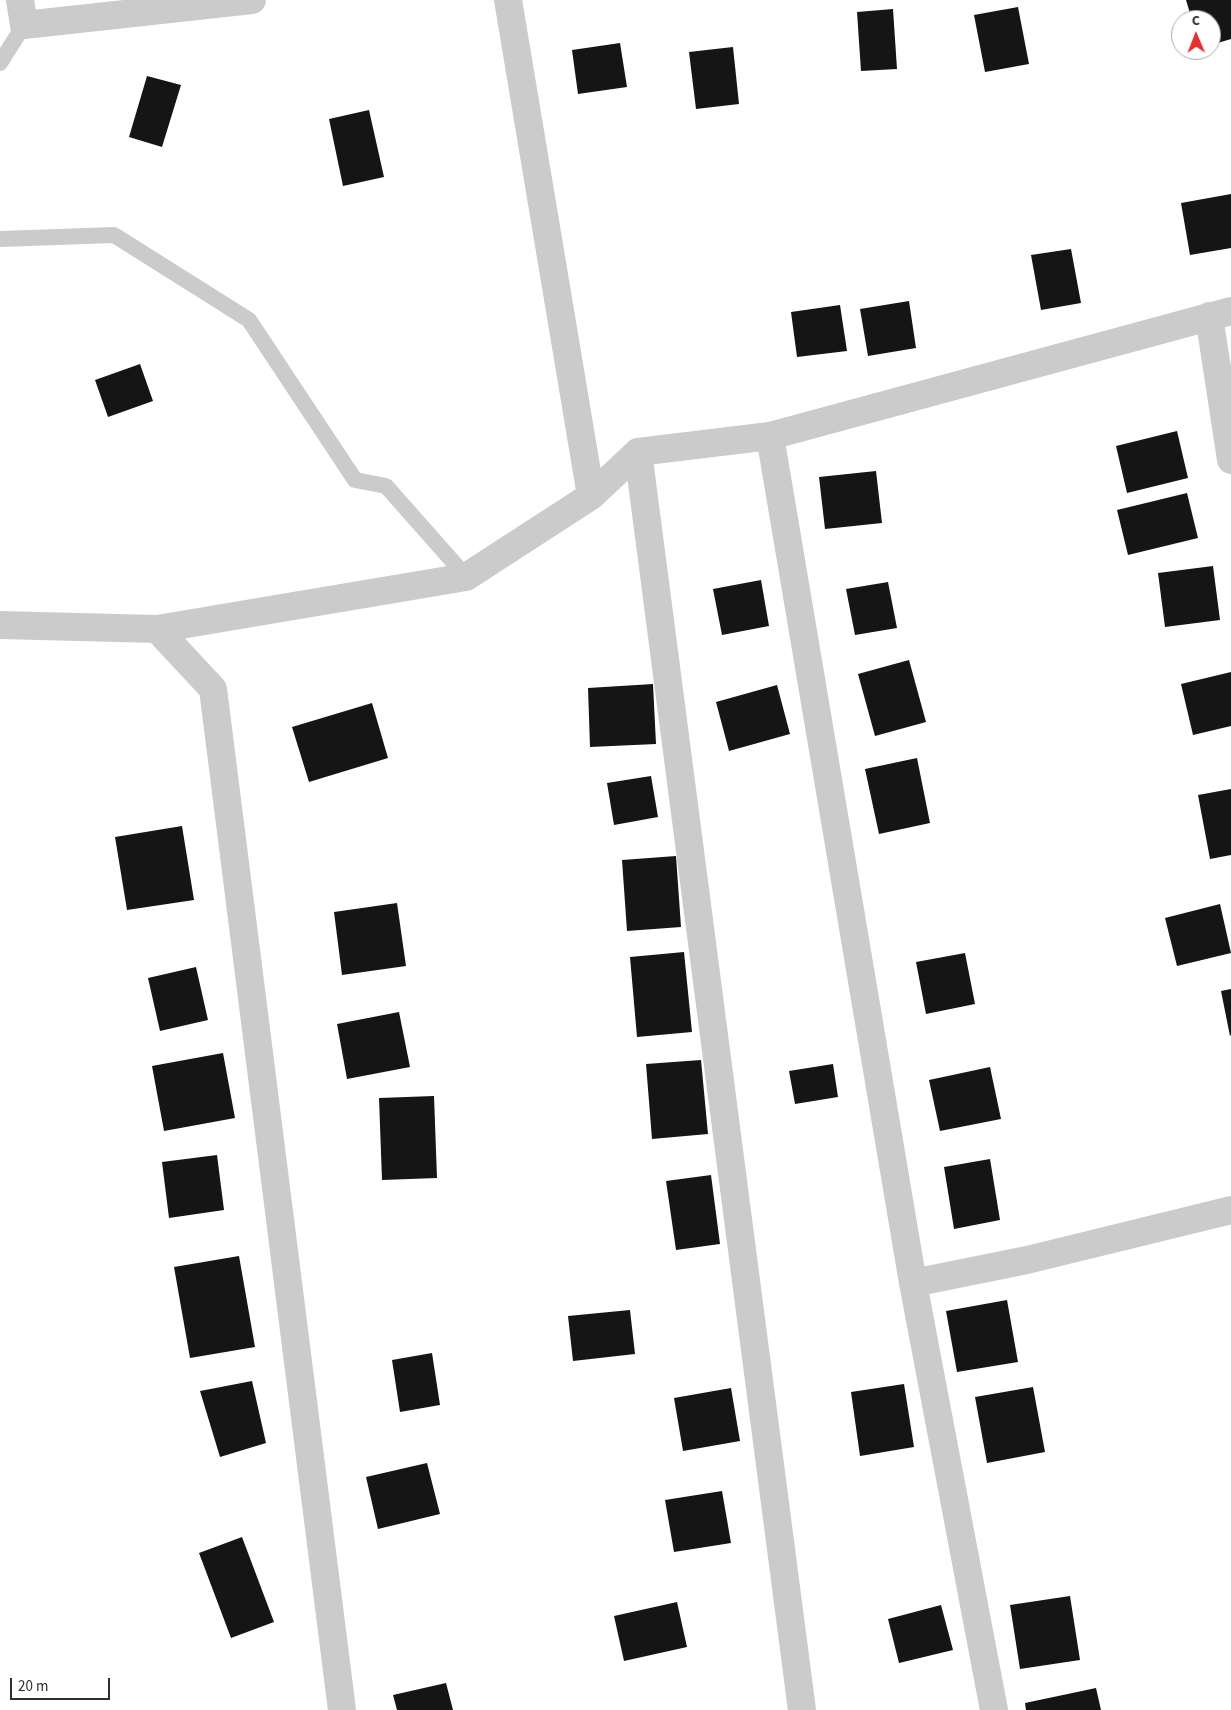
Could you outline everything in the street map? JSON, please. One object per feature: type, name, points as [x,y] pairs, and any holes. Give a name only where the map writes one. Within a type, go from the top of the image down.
[{"type":"street","points":[[22,13],[252,0]]},
{"type":"street","points":[[508,0],[591,496]]},
{"type":"street","points":[[0,625],[157,629],[468,579],[591,496],[638,452],[770,436],[1220,314],[1231,460]]},
{"type":"street","points":[[770,436],[913,1283],[994,1710]]},
{"type":"street","points":[[638,452],[802,1710]]},
{"type":"street","points":[[157,629],[213,689],[342,1710]]},
{"type":"street","points":[[913,1283],[1027,1260],[1231,1210]]},
{"type":"lane","points":[[0,63],[22,13]]},
{"type":"lane","points":[[0,240],[114,235],[249,320],[356,480],[386,486],[468,579]]},
{"type":"building","points":[[1186,0],[1231,0],[1231,39],[1221,42],[1221,10],[1189,10]]},
{"type":"building","points":[[1018,7],[1029,64],[985,72],[974,15]]},
{"type":"building","points":[[893,9],[897,69],[861,71],[857,12]]},
{"type":"building","points":[[620,43],[627,87],[578,94],[572,50]]},
{"type":"building","points":[[733,47],[739,104],[696,109],[689,52]]},
{"type":"building","points":[[147,76],[181,85],[162,147],[129,137]]},
{"type":"building","points":[[369,110],[384,177],[343,186],[329,119]]},
{"type":"building","points":[[1231,194],[1231,248],[1190,255],[1181,203]]},
{"type":"building","points":[[1071,249],[1081,303],[1041,310],[1031,255]]},
{"type":"building","points":[[909,301],[916,348],[868,356],[860,309]]},
{"type":"building","points":[[840,305],[847,351],[797,357],[791,312]]},
{"type":"building","points":[[140,364],[153,401],[108,417],[95,380]]},
{"type":"building","points":[[1177,431],[1188,478],[1127,493],[1116,446]]},
{"type":"building","points":[[876,471],[882,523],[825,529],[819,477]]},
{"type":"building","points":[[1187,493],[1198,538],[1128,555],[1117,510]]},
{"type":"building","points":[[1213,566],[1220,620],[1165,627],[1158,573]]},
{"type":"building","points":[[761,580],[769,626],[722,635],[713,589]]},
{"type":"building","points":[[888,582],[897,628],[855,635],[846,589]]},
{"type":"building","points":[[909,660],[926,722],[875,736],[858,674]]},
{"type":"building","points":[[1231,672],[1231,726],[1193,735],[1181,684]]},
{"type":"building","points":[[653,684],[656,744],[590,747],[588,688]]},
{"type":"building","points":[[777,685],[790,734],[729,751],[716,702]]},
{"type":"building","points":[[372,703],[388,758],[309,782],[292,727]]},
{"type":"building","points":[[917,758],[930,823],[879,834],[865,769]]},
{"type":"building","points":[[651,776],[658,817],[614,825],[607,783]]},
{"type":"building","points":[[1231,789],[1231,855],[1210,859],[1198,795]]},
{"type":"building","points":[[182,826],[194,900],[127,910],[115,837]]},
{"type":"building","points":[[676,856],[681,927],[627,931],[622,860]]},
{"type":"building","points":[[397,903],[406,966],[342,975],[334,912]]},
{"type":"building","points":[[1220,904],[1231,953],[1177,966],[1165,918]]},
{"type":"building","points":[[684,952],[692,1032],[637,1037],[630,957]]},
{"type":"building","points":[[965,953],[975,1004],[926,1014],[916,962]]},
{"type":"building","points":[[196,967],[208,1020],[160,1031],[148,978]]},
{"type":"building","points":[[1231,989],[1231,1035],[1230,1036],[1221,991]]},
{"type":"building","points":[[399,1012],[410,1067],[347,1079],[337,1024]]},
{"type":"building","points":[[223,1053],[235,1118],[164,1131],[152,1066]]},
{"type":"building","points":[[701,1060],[708,1134],[652,1139],[646,1064]]},
{"type":"building","points":[[833,1064],[838,1097],[795,1104],[789,1071]]},
{"type":"building","points":[[990,1067],[1001,1119],[940,1131],[929,1080]]},
{"type":"building","points":[[434,1096],[437,1178],[382,1180],[379,1098]]},
{"type":"building","points":[[217,1155],[224,1210],[169,1218],[162,1162]]},
{"type":"building","points":[[990,1159],[1000,1220],[954,1229],[944,1167]]},
{"type":"building","points":[[711,1175],[720,1244],[676,1250],[666,1181]]},
{"type":"building","points":[[239,1256],[255,1347],[190,1358],[174,1267]]},
{"type":"building","points":[[1007,1300],[1018,1362],[957,1372],[946,1311]]},
{"type":"building","points":[[630,1310],[635,1354],[573,1361],[568,1316]]},
{"type":"building","points":[[432,1353],[440,1405],[400,1412],[392,1360]]},
{"type":"building","points":[[252,1381],[266,1443],[220,1457],[200,1391]]},
{"type":"building","points":[[904,1384],[914,1447],[860,1456],[851,1392]]},
{"type":"building","points":[[1033,1387],[1045,1452],[987,1463],[975,1397]]},
{"type":"building","points":[[731,1388],[740,1441],[683,1451],[674,1398]]},
{"type":"building","points":[[427,1463],[440,1514],[378,1529],[366,1477]]},
{"type":"building","points":[[722,1491],[731,1543],[674,1552],[665,1500]]},
{"type":"building","points":[[242,1537],[274,1622],[231,1638],[199,1553]]},
{"type":"building","points":[[1070,1596],[1080,1660],[1020,1669],[1010,1605]]},
{"type":"building","points":[[677,1602],[687,1647],[624,1661],[614,1616]]},
{"type":"building","points":[[941,1605],[953,1650],[899,1663],[888,1619]]},
{"type":"building","points":[[446,1683],[453,1710],[397,1710],[393,1695]]},
{"type":"building","points":[[1096,1688],[1101,1710],[1026,1710],[1025,1703]]}]
